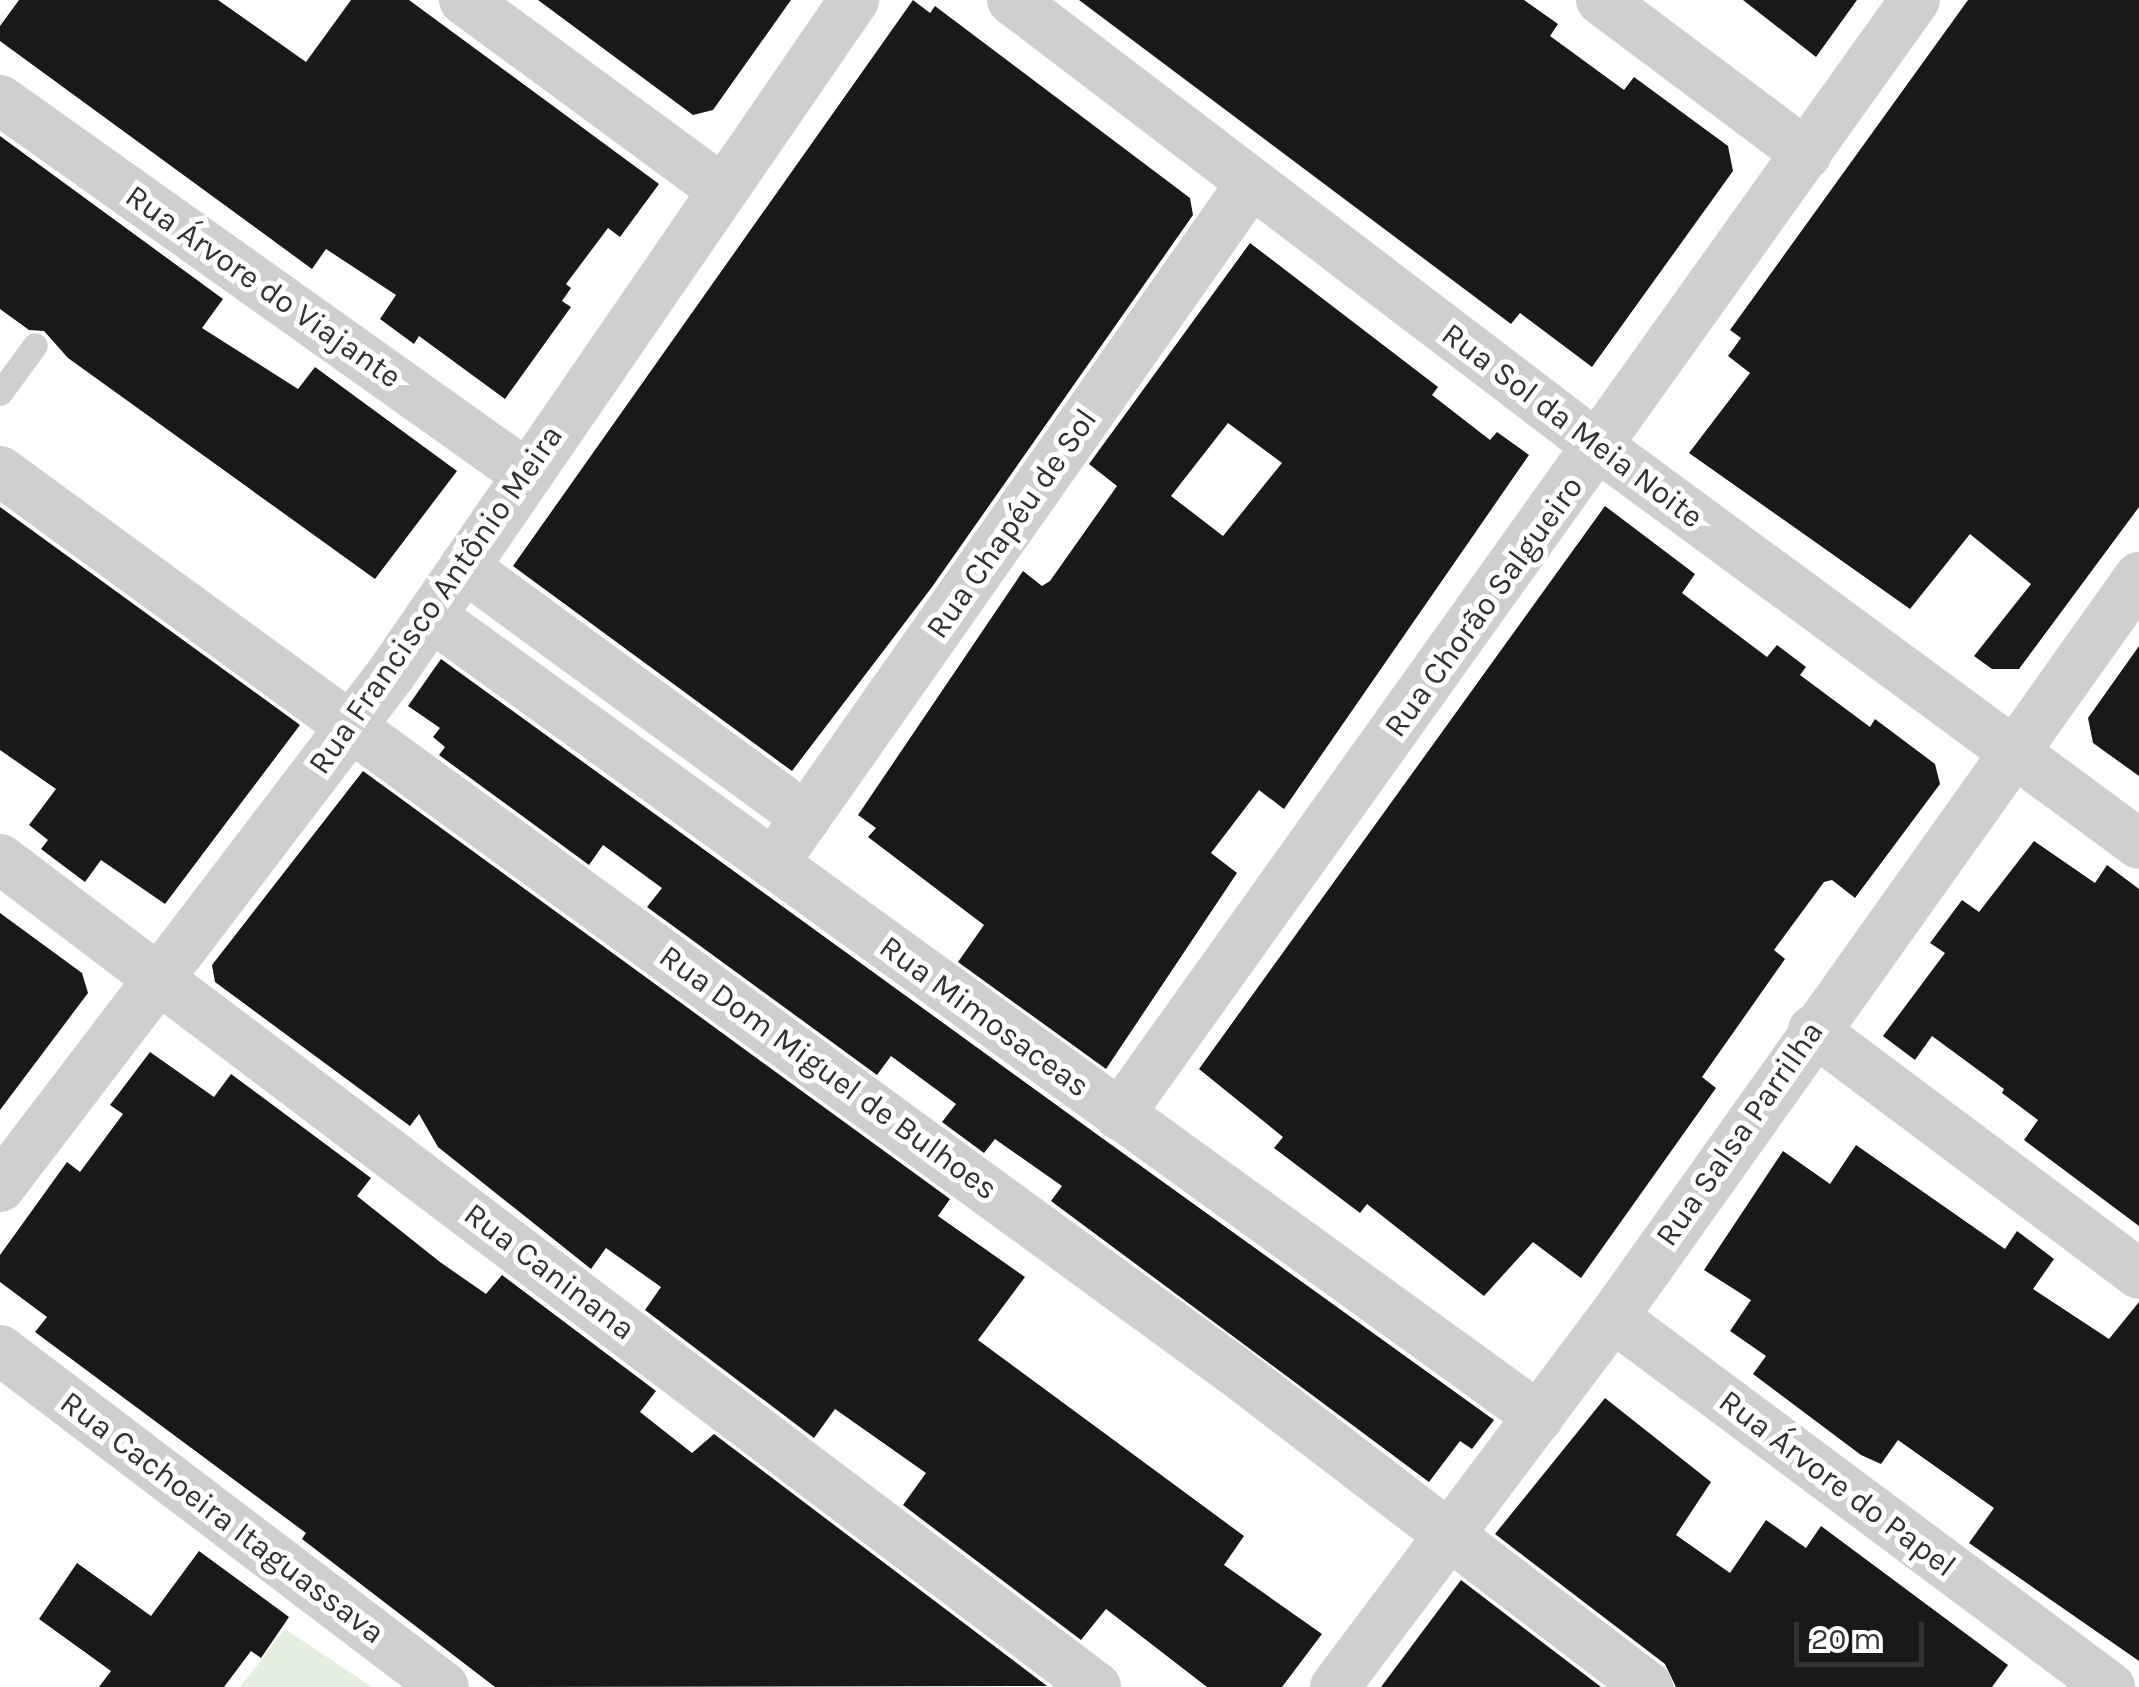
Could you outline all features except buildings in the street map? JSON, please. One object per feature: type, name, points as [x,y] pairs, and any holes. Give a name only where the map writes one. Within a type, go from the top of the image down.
[{"type":"street","points":[[464,0],[720,188]]},
{"type":"street","name":"Rua Francisco Antônio Meira","points":[[0,1186],[353,725],[720,188],[854,0]]},
{"type":"street","name":"Rua Sol da Meia Noite","points":[[1012,0],[1599,447],[2139,844]]},
{"type":"street","points":[[1601,0],[1806,154]]},
{"type":"street","name":"Rua Chorão Salgueiro","points":[[1119,1115],[1915,0]]},
{"type":"street","name":"Rua Árvore do Viajante","points":[[0,100],[526,474]]},
{"type":"street","name":"Rua Chapéu de Sol","points":[[773,864],[1251,182]]},
{"type":"street","name":"Rua Dom Miguel de Bulhoes","points":[[0,471],[353,725],[1452,1535],[1648,1687]]},
{"type":"street","points":[[464,567],[806,817]]},
{"type":"street","name":"Rua Salsa Parrilha","points":[[1336,1687],[1613,1317],[1813,1030],[2139,577]]},
{"type":"street","name":"Rua Mimosaceas","points":[[431,616],[1539,1417]]},
{"type":"street","name":"Rua Caninana","points":[[0,859],[1096,1687]]},
{"type":"street","points":[[1813,1030],[2139,1274]]},
{"type":"street","name":"Rua Árvore do Papel","points":[[1613,1317],[2110,1687]]},
{"type":"street","name":"Rua Cachoeira Itaguassava","points":[[0,1350],[444,1687]]},
{"type":"lane","points":[[0,393],[35,345]]},
{"type":"green space","points":[[285,1629],[372,1687],[240,1687]]}]
